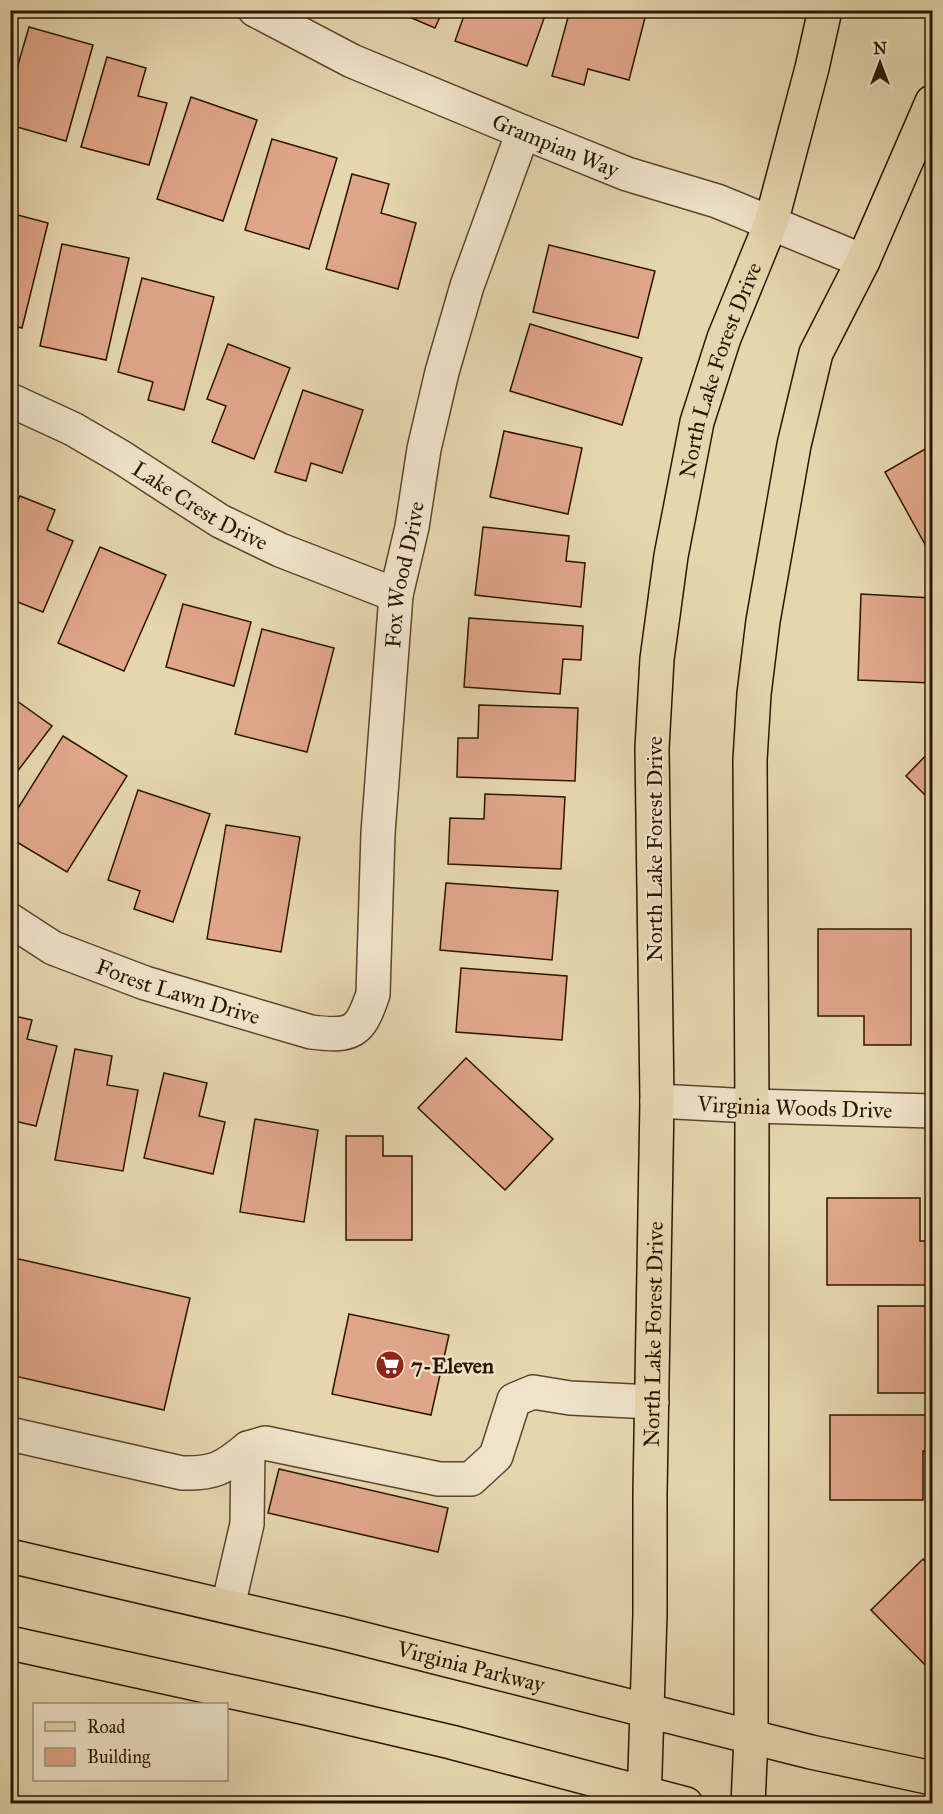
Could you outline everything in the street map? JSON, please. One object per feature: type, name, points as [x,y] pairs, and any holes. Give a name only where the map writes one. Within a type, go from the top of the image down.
[{"type":"main road","name":"North Lake Forest Drive","points":[[644,1798],[650,1614],[657,1101],[652,748],[657,659],[671,556],[697,422],[724,338],[771,223],[825,10]]},
{"type":"main road","points":[[748,1803],[751,1737],[750,760],[754,694],[763,621],[798,427],[816,353],[863,261],[933,102]]},
{"type":"main road","name":"Virginia Parkway","points":[[10,1556],[352,1635],[811,1752],[933,1778]]},
{"type":"main road","points":[[10,1643],[451,1742],[644,1798],[686,1803]]},
{"type":"street","name":"Grampian Way","points":[[255,10],[352,61],[523,132],[627,174],[717,201],[863,261]]},
{"type":"street","name":"Fox Wood Drive","points":[[355,1029],[366,1016],[373,994],[378,833],[396,596],[412,526],[424,449],[442,372],[467,286],[523,132]]},
{"type":"street","name":"Lake Crest Drive","points":[[10,400],[73,429],[220,521],[280,550],[396,596]]},
{"type":"street","name":"Forest Lawn Drive","points":[[10,920],[53,948],[145,983],[312,1032],[335,1035],[355,1029]]},
{"type":"street","name":"Virginia Woods Drive","points":[[657,1101],[933,1111]]},
{"type":"street","points":[[10,1434],[182,1473],[202,1474],[227,1465],[248,1448],[265,1443],[439,1479],[471,1479],[496,1456],[514,1400],[533,1392],[570,1398],[652,1402]]},
{"type":"street","points":[[228,1606],[247,1524],[248,1448]]},
{"type":"building","points":[[393,10],[443,10],[435,28]]},
{"type":"building","points":[[466,10],[547,10],[527,66],[455,41]]},
{"type":"building","points":[[570,10],[647,10],[629,80],[588,69],[584,85],[552,76]]},
{"type":"building","points":[[29,27],[93,45],[66,141],[10,125],[10,92]]},
{"type":"building","points":[[107,57],[146,68],[138,96],[167,103],[149,165],[81,147]]},
{"type":"building","points":[[191,97],[257,120],[223,221],[157,199]]},
{"type":"building","points":[[272,139],[337,158],[309,249],[245,230]]},
{"type":"building","points":[[352,174],[389,184],[381,213],[416,223],[398,289],[326,269]]},
{"type":"building","points":[[10,213],[48,223],[22,328],[10,325]]},
{"type":"building","points":[[62,244],[129,258],[106,360],[40,346]]},
{"type":"building","points":[[549,245],[655,271],[638,338],[533,312]]},
{"type":"building","points":[[142,278],[214,297],[184,410],[148,400],[153,382],[118,372]]},
{"type":"building","points":[[530,324],[642,358],[622,425],[510,391]]},
{"type":"building","points":[[228,344],[290,368],[254,459],[212,442],[226,406],[207,399]]},
{"type":"building","points":[[303,390],[363,410],[342,473],[311,463],[306,481],[275,472]]},
{"type":"building","points":[[504,431],[582,448],[568,514],[490,497]]},
{"type":"building","points":[[932,445],[932,557],[885,472]]},
{"type":"building","points":[[20,496],[55,510],[47,530],[73,541],[43,612],[10,599],[10,518]]},
{"type":"building","points":[[483,527],[569,536],[566,561],[585,563],[581,607],[475,595]]},
{"type":"building","points":[[100,547],[166,575],[124,671],[58,643]]},
{"type":"building","points":[[861,594],[932,598],[932,683],[858,680]]},
{"type":"building","points":[[183,604],[251,622],[234,686],[166,667]]},
{"type":"building","points":[[469,618],[583,626],[581,660],[563,659],[560,694],[464,687]]},
{"type":"building","points":[[262,629],[334,648],[307,752],[235,734]]},
{"type":"building","points":[[10,696],[52,726],[10,781]]},
{"type":"building","points":[[479,705],[578,708],[575,781],[457,777],[458,738],[478,738]]},
{"type":"building","points":[[63,736],[127,776],[67,872],[10,838],[10,821]]},
{"type":"building","points":[[932,749],[932,802],[906,776]]},
{"type":"building","points":[[138,790],[210,814],[173,922],[134,909],[140,891],[108,880]]},
{"type":"building","points":[[485,794],[565,797],[561,869],[448,864],[450,818],[484,819]]},
{"type":"building","points":[[226,825],[300,837],[281,952],[207,939]]},
{"type":"building","points":[[446,883],[558,891],[552,960],[440,950]]},
{"type":"building","points":[[928,923],[932,923],[932,1003],[928,1003]]},
{"type":"building","points":[[818,929],[911,929],[911,1045],[864,1045],[864,1016],[818,1016]]},
{"type":"building","points":[[461,968],[567,976],[562,1040],[456,1032]]},
{"type":"building","points":[[10,1015],[32,1020],[27,1039],[57,1046],[36,1126],[10,1120]]},
{"type":"building","points":[[75,1049],[112,1056],[107,1085],[138,1090],[123,1171],[55,1160]]},
{"type":"building","points":[[466,1058],[553,1139],[505,1190],[418,1108]]},
{"type":"building","points":[[164,1073],[207,1083],[199,1116],[225,1122],[213,1174],[144,1158]]},
{"type":"building","points":[[255,1119],[318,1130],[304,1222],[240,1212]]},
{"type":"building","points":[[346,1136],[383,1136],[383,1156],[412,1156],[412,1240],[346,1240]]},
{"type":"building","points":[[827,1198],[920,1198],[920,1241],[932,1241],[932,1285],[827,1285]]},
{"type":"building","points":[[10,1257],[190,1298],[164,1410],[10,1375]]},
{"type":"building","points":[[878,1306],[932,1306],[932,1393],[878,1393]]},
{"type":"building","name":"7-Eleven","points":[[349,1314],[449,1335],[431,1415],[332,1394]]},
{"type":"building","points":[[830,1415],[932,1415],[932,1451],[923,1451],[923,1500],[830,1500]]},
{"type":"building","points":[[279,1469],[448,1508],[438,1552],[268,1513]]},
{"type":"building","points":[[923,1559],[932,1569],[932,1672],[871,1610]]},
{"type":"place","name":"7-Eleven","points":[[390,1365]]}]
